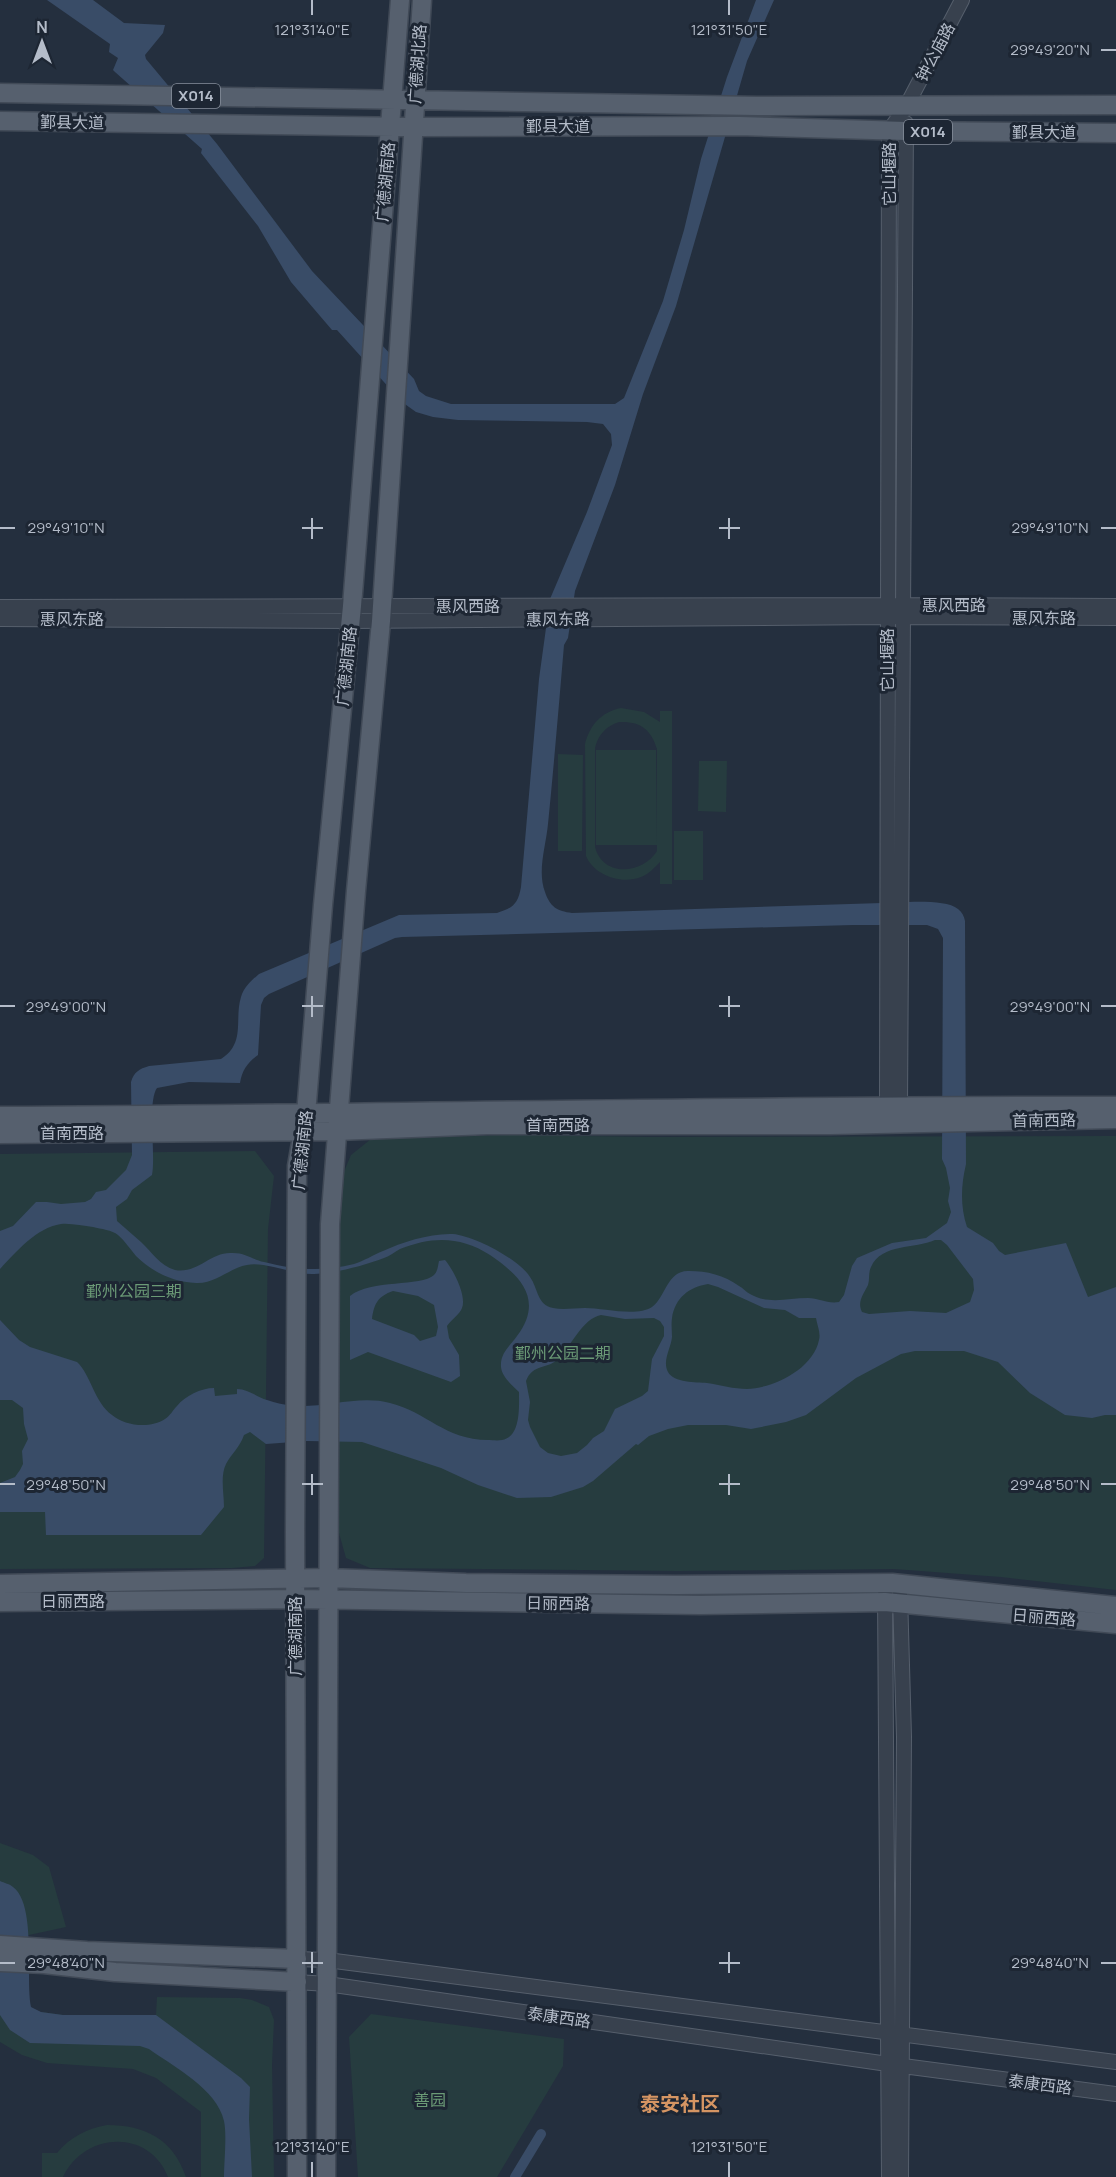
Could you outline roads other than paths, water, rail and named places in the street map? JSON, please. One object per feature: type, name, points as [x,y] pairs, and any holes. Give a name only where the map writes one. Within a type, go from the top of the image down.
[{"type":"main road","name":"广德湖北路","points":[[389,127],[400,0]]},
{"type":"main road","name":"广德湖北路","points":[[412,127],[422,0]]},
{"type":"main road","name":"鄞县大道","points":[[0,93],[757,106],[1116,105]]},
{"type":"main road","name":"鄞县大道","points":[[0,121],[389,127],[694,125],[898,131],[1116,133]]},
{"type":"main road","name":"广德湖南路","points":[[297,2177],[295,1532],[297,1166],[304,1123],[351,614],[389,127]]},
{"type":"main road","name":"广德湖南路","points":[[326,2177],[329,1578],[327,1479],[330,1224],[381,613],[412,127]]},
{"type":"main road","name":"首南西路","points":[[338,1123],[893,1105],[1116,1106]]},
{"type":"main road","name":"首南西路","points":[[0,1116],[487,1125],[831,1125],[1116,1119]]},
{"type":"main road","name":"首南西路","points":[[0,1134],[304,1123]]},
{"type":"main road","name":"日丽西路","points":[[0,1584],[295,1578],[466,1583],[676,1585],[893,1583],[1116,1606]]},
{"type":"main road","name":"日丽西路","points":[[0,1602],[295,1599],[700,1605],[892,1603],[1116,1624]]},
{"type":"main road","name":"泰康西路","points":[[0,1945],[115,1972],[297,1982]]},
{"type":"main road","name":"泰康西路","points":[[0,1962],[87,1951],[297,1959]]},
{"type":"street","name":"钟公庙路","points":[[908,105],[962,0]]},
{"type":"street","name":"它山堰路","points":[[893,1105],[887,611],[898,131],[908,105]]},
{"type":"street","name":"它山堰路","points":[[893,1105],[902,611],[898,131]]},
{"type":"street","name":"惠风西路","points":[[902,611],[1116,606]]},
{"type":"street","points":[[0,607],[381,613]]},
{"type":"street","name":"惠风东路","points":[[381,613],[902,611],[1116,618]]},
{"type":"street","name":"惠风东路","points":[[0,618],[351,614]]},
{"type":"street","points":[[889,2177],[895,2065],[893,1583]]},
{"type":"street","name":"泰康西路","points":[[297,1959],[327,1960],[1116,2062]]},
{"type":"street","name":"泰康西路","points":[[297,1982],[327,1984],[1116,2094]]},
{"type":"street","points":[[895,2065],[902,2177]]},
{"type":"water","points":[[47,0],[93,0],[124,23],[165,25],[163,33],[145,55],[146,59],[217,144],[312,271],[414,379],[419,391],[426,396],[451,404],[615,404],[624,398],[663,301],[684,230],[701,159],[727,77],[756,0],[774,0],[747,61],[676,306],[643,394],[615,485],[575,591],[568,638],[564,645],[542,867],[543,884],[552,905],[562,911],[572,913],[922,902],[943,903],[959,910],[965,921],[966,1164],[962,1196],[967,1227],[993,1243],[1005,1255],[1066,1243],[1088,1297],[1116,1287],[1116,1415],[1092,1418],[1065,1415],[1030,1393],[998,1362],[964,1351],[915,1351],[901,1354],[856,1378],[806,1415],[786,1422],[751,1429],[726,1425],[688,1425],[649,1436],[638,1445],[636,1444],[593,1481],[583,1487],[551,1497],[517,1498],[478,1485],[441,1468],[362,1442],[307,1441],[266,1444],[250,1432],[244,1435],[224,1469],[224,1507],[201,1535],[46,1535],[45,1512],[0,1512],[0,1483],[15,1477],[20,1470],[23,1464],[22,1451],[28,1439],[23,1408],[12,1400],[0,1400],[0,1320],[19,1340],[30,1347],[77,1362],[106,1410],[117,1419],[131,1424],[145,1425],[159,1422],[167,1418],[180,1402],[189,1396],[204,1389],[214,1388],[215,1396],[237,1394],[237,1389],[241,1389],[263,1399],[294,1406],[366,1400],[390,1403],[403,1407],[448,1431],[473,1439],[500,1440],[508,1438],[513,1433],[518,1420],[519,1392],[503,1374],[501,1362],[506,1350],[525,1323],[529,1311],[528,1300],[525,1290],[511,1271],[490,1255],[468,1244],[446,1240],[423,1242],[400,1249],[367,1264],[323,1273],[306,1274],[262,1265],[247,1265],[216,1279],[196,1283],[179,1281],[156,1271],[142,1262],[121,1237],[113,1232],[69,1224],[52,1226],[35,1235],[0,1269],[0,1231],[13,1226],[36,1202],[61,1204],[85,1202],[91,1199],[96,1192],[106,1190],[126,1170],[132,1155],[131,1082],[135,1073],[149,1066],[221,1059],[229,1053],[234,1046],[238,1031],[242,993],[259,974],[399,915],[497,913],[511,907],[516,901],[521,887],[539,679],[550,599],[587,512],[612,445],[611,434],[603,424],[458,420],[416,412],[402,402],[337,330],[332,330],[291,282],[258,226],[201,153],[202,149],[113,70],[118,58],[109,52],[110,44]],"holes":[[[853,925],[927,925],[938,929],[943,938],[942,1159],[950,1188],[948,1201],[951,1212],[947,1223],[926,1238],[892,1243],[857,1258],[852,1266],[844,1295],[839,1302],[808,1298],[764,1299],[750,1294],[721,1276],[689,1271],[682,1272],[671,1279],[657,1303],[646,1310],[629,1312],[553,1308],[541,1300],[533,1281],[516,1263],[484,1244],[453,1234],[417,1239],[343,1267],[309,1269],[287,1267],[235,1253],[216,1256],[190,1269],[175,1270],[165,1265],[117,1221],[116,1207],[127,1199],[132,1190],[152,1175],[152,1116],[157,1088],[189,1082],[240,1083],[246,1067],[258,1055],[261,1005],[264,998],[395,938]],[[941,1240],[973,1279],[974,1290],[970,1302],[946,1313],[910,1311],[869,1314],[862,1312],[860,1302],[868,1285],[870,1269],[876,1259],[891,1250]],[[708,1284],[764,1308],[785,1310],[799,1318],[816,1318],[819,1337],[815,1350],[809,1360],[791,1375],[758,1388],[747,1389],[686,1381],[671,1376],[666,1363],[672,1337],[674,1311],[680,1299],[695,1288]],[[601,1315],[625,1319],[654,1318],[660,1321],[664,1327],[664,1336],[652,1359],[648,1391],[615,1409],[604,1431],[577,1453],[561,1456],[548,1453],[540,1447],[530,1427],[528,1420],[530,1402],[526,1381],[529,1375],[537,1369],[555,1362],[594,1317]]]},
{"type":"water","points":[[445,1260],[448,1264],[463,1297],[461,1310],[447,1326],[449,1338],[459,1355],[460,1376],[451,1382],[368,1352],[350,1360],[350,1296],[370,1287],[428,1279],[434,1275],[439,1261]],"holes":[[[393,1291],[418,1296],[434,1305],[438,1327],[436,1336],[420,1341],[414,1335],[372,1319],[374,1309],[384,1295]]]},
{"type":"water","points":[[0,1881],[13,1887],[20,1896],[25,1909],[28,1925],[31,2007],[41,2012],[63,2015],[156,2015],[241,2078],[250,2087],[252,2177],[224,2177],[225,2127],[220,2109],[204,2089],[149,2049],[140,2046],[30,2043],[10,2030],[0,2015]]},
{"type":"waterway","points":[[515,2177],[541,2134]]},
{"type":"district","name":"泰安社区","points":[[680,2104]]},
{"type":"park label","name":"鄞州公园三期","points":[[134,1291]]},
{"type":"park label","name":"鄞州公园二期","points":[[563,1353]]},
{"type":"park label","name":"善园","points":[[430,2100]]}]
